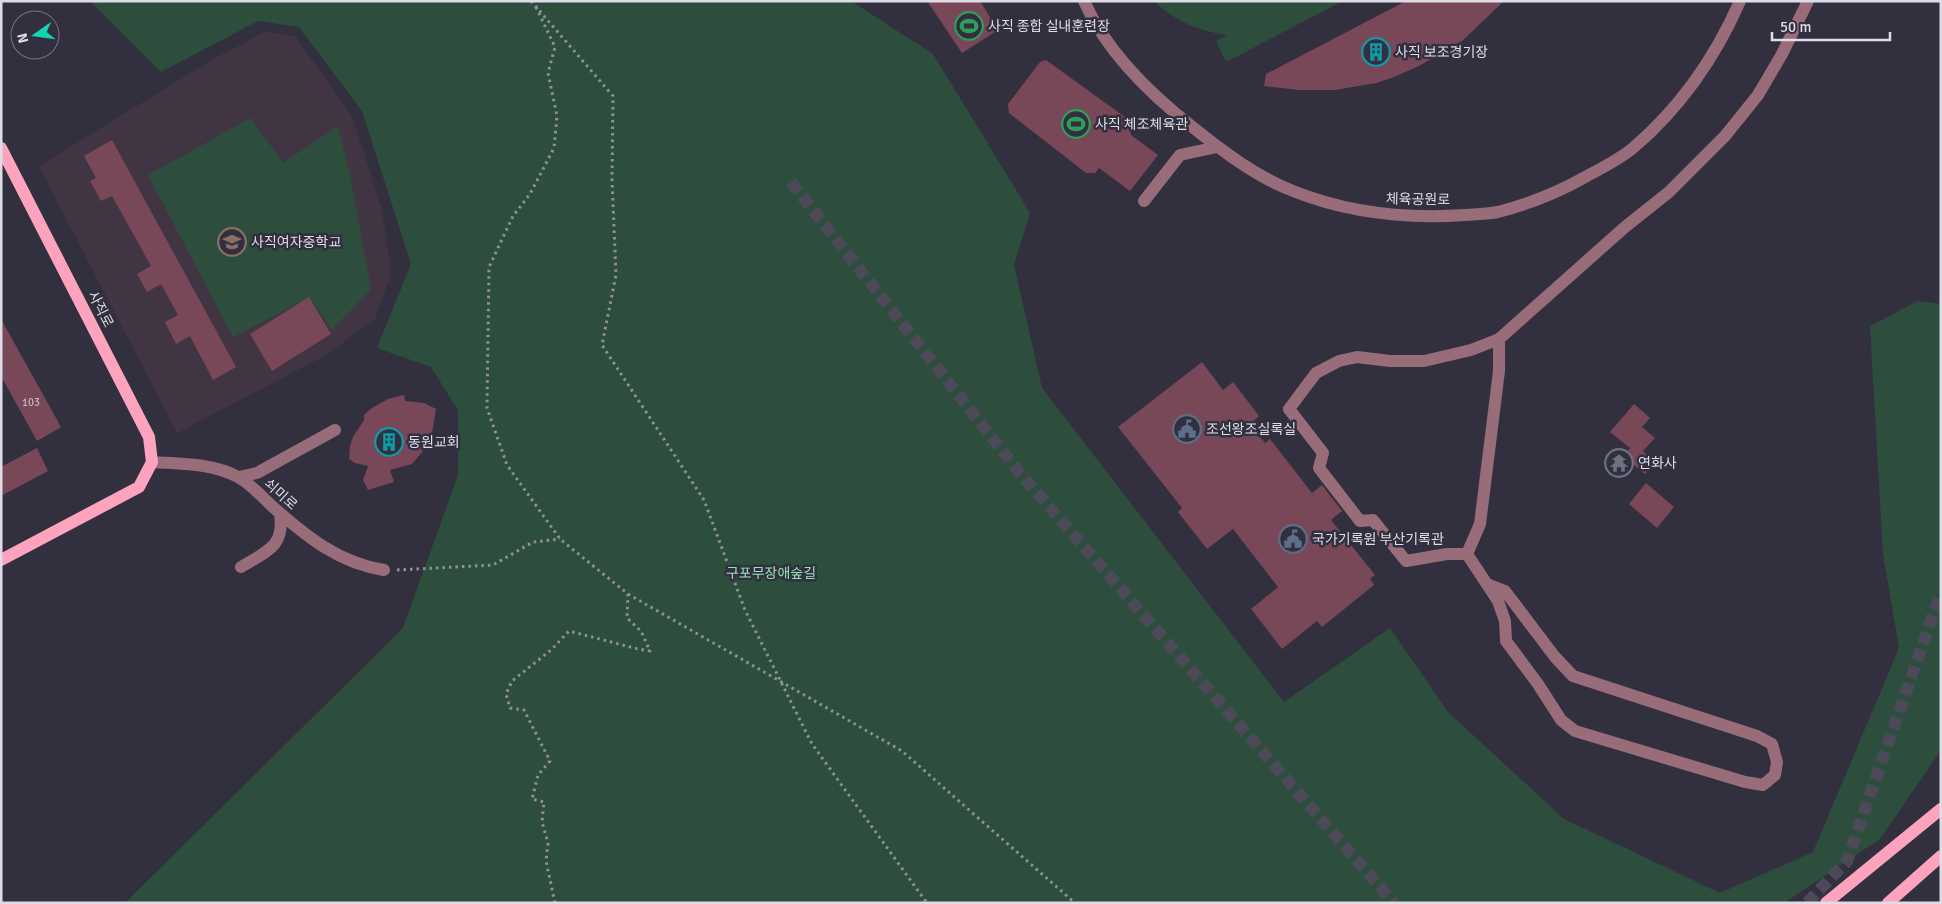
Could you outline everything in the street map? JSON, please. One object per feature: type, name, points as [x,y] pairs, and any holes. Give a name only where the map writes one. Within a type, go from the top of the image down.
[{"type":"main road","name":"사직로","points":[[1,148],[149,437],[152,462]]},
{"type":"main road","points":[[1,560],[139,487],[152,462]]},
{"type":"main road","points":[[1826,903],[1941,808]]},
{"type":"main road","points":[[1888,903],[1941,856]]},
{"type":"street","name":"체육공원로","points":[[1084,1],[1103,34],[1142,82],[1182,120],[1256,174],[1293,191],[1371,212],[1408,217],[1496,212],[1534,201],[1569,186],[1631,150],[1683,97],[1708,64],[1727,30],[1740,1]]},
{"type":"street","points":[[1467,554],[1447,554],[1406,561],[1373,520],[1360,521],[1320,468],[1324,453],[1289,409],[1316,373],[1339,361],[1357,357],[1390,361],[1424,361],[1471,350],[1499,338],[1625,227],[1669,192],[1725,136],[1758,95],[1782,54],[1808,1]]},
{"type":"street","points":[[1144,201],[1180,155],[1217,147]]},
{"type":"street","points":[[1467,554],[1480,524],[1499,371],[1499,338]]},
{"type":"street","points":[[239,477],[257,474],[335,430]]},
{"type":"street","name":"쇠미로","points":[[152,462],[206,465],[239,477],[314,541],[343,558],[364,567],[384,570]]},
{"type":"street","points":[[241,567],[269,550],[278,541],[282,528],[280,513]]},
{"type":"street","points":[[1467,554],[1498,601],[1505,622],[1506,641],[1538,684],[1561,720],[1575,732],[1744,782],[1763,785],[1775,775],[1777,762],[1772,744],[1757,736],[1573,676],[1555,658],[1505,591],[1487,584]]},
{"type":"path","points":[[531,1],[613,96],[612,179],[616,274],[602,345],[704,500],[745,610],[812,744],[927,903]]},
{"type":"path","points":[[536,7],[555,47],[548,73],[557,116],[554,148],[530,194],[514,216],[489,267],[487,408],[507,465],[560,539],[628,594],[902,751],[1075,903]]},
{"type":"path","points":[[384,570],[493,565],[534,542],[560,539]]},
{"type":"path","points":[[555,903],[546,861],[548,842],[542,822],[544,802],[532,800],[538,775],[550,761],[524,710],[510,708],[506,694],[512,681],[551,650],[569,631],[650,651],[641,631],[627,618],[628,594]]},
{"type":"shaded area","name":"사직여자중학교","points":[[265,32],[295,36],[352,116],[382,210],[391,274],[375,319],[326,355],[177,433],[39,166],[210,61]]},
{"type":"green space","name":"구포무장애숲길","points":[[90,1],[851,1],[933,54],[1030,213],[1014,265],[1042,388],[1284,702],[1390,628],[1448,712],[1564,819],[1720,893],[1813,852],[1899,648],[1883,554],[1870,326],[1918,301],[1941,304],[1941,750],[1880,839],[1784,903],[125,903],[403,628],[458,475],[458,410],[431,367],[377,348],[411,264],[362,111],[299,27],[258,21],[161,72]]},
{"type":"green space","points":[[1154,1],[1343,1],[1226,62],[1216,41],[1227,35],[1206,31],[1187,24],[1170,14]]},
{"type":"green space","points":[[251,118],[283,163],[338,126],[350,175],[371,289],[332,330],[309,298],[233,337],[148,175]]},
{"type":"building","name":"사직 종합 실내훈련장","points":[[927,1],[980,1],[998,30],[962,53]]},
{"type":"building","name":"사직 보조경기장","points":[[1406,1],[1504,1],[1462,41],[1419,66],[1394,77],[1376,83],[1335,90],[1299,90],[1264,86],[1266,74]]},
{"type":"building","name":"사직 체조체육관","points":[[1046,60],[1129,120],[1131,135],[1158,155],[1130,191],[1099,168],[1095,173],[1086,173],[1009,113],[1008,104],[1040,62]]},
{"type":"building","points":[[112,140],[236,367],[213,380],[190,336],[176,344],[165,322],[178,315],[161,284],[147,292],[137,274],[151,266],[112,196],[101,201],[90,181],[96,178],[84,156]]},
{"type":"building","points":[[309,297],[331,334],[272,371],[250,334]]},
{"type":"building","points":[[1,319],[61,427],[37,441],[1,376]]},
{"type":"building","name":"국가기록원 부산기록관","points":[[1202,362],[1223,390],[1233,382],[1259,416],[1250,424],[1265,443],[1270,439],[1312,493],[1322,485],[1342,511],[1331,520],[1375,575],[1370,579],[1374,585],[1322,627],[1317,621],[1282,649],[1251,609],[1278,587],[1233,529],[1207,549],[1178,512],[1182,508],[1118,427]]},
{"type":"building","name":"동원교회","points":[[404,395],[405,401],[424,403],[436,409],[432,433],[421,450],[423,451],[412,464],[390,470],[394,482],[368,490],[363,480],[368,466],[355,463],[349,459],[353,437],[364,420],[364,415],[372,408],[388,399]]},
{"type":"building","points":[[1634,404],[1650,418],[1642,427],[1655,438],[1643,451],[1655,462],[1645,474],[1623,456],[1630,448],[1610,432]]},
{"type":"building","points":[[37,448],[48,471],[1,496],[1,467]]},
{"type":"building","points":[[1646,483],[1674,507],[1657,528],[1629,504]]},
{"type":"tunnel","points":[[791,182],[1019,472],[1394,903]]},
{"type":"tunnel","points":[[1807,903],[1847,861],[1941,592]]},
{"type":"place","name":"사직 종합 실내훈련장","points":[[969,26]]},
{"type":"place","name":"사직 보조경기장","points":[[1376,52]]},
{"type":"place","name":"사직 체조체육관","points":[[1076,124]]},
{"type":"place","name":"사직여자중학교","points":[[232,242]]},
{"type":"place","name":"조선왕조실록실","points":[[1187,429]]},
{"type":"place","name":"동원교회","points":[[389,442]]},
{"type":"place","name":"연화사","points":[[1619,463]]},
{"type":"place","name":"국가기록원 부산기록관","points":[[1293,539]]}]
